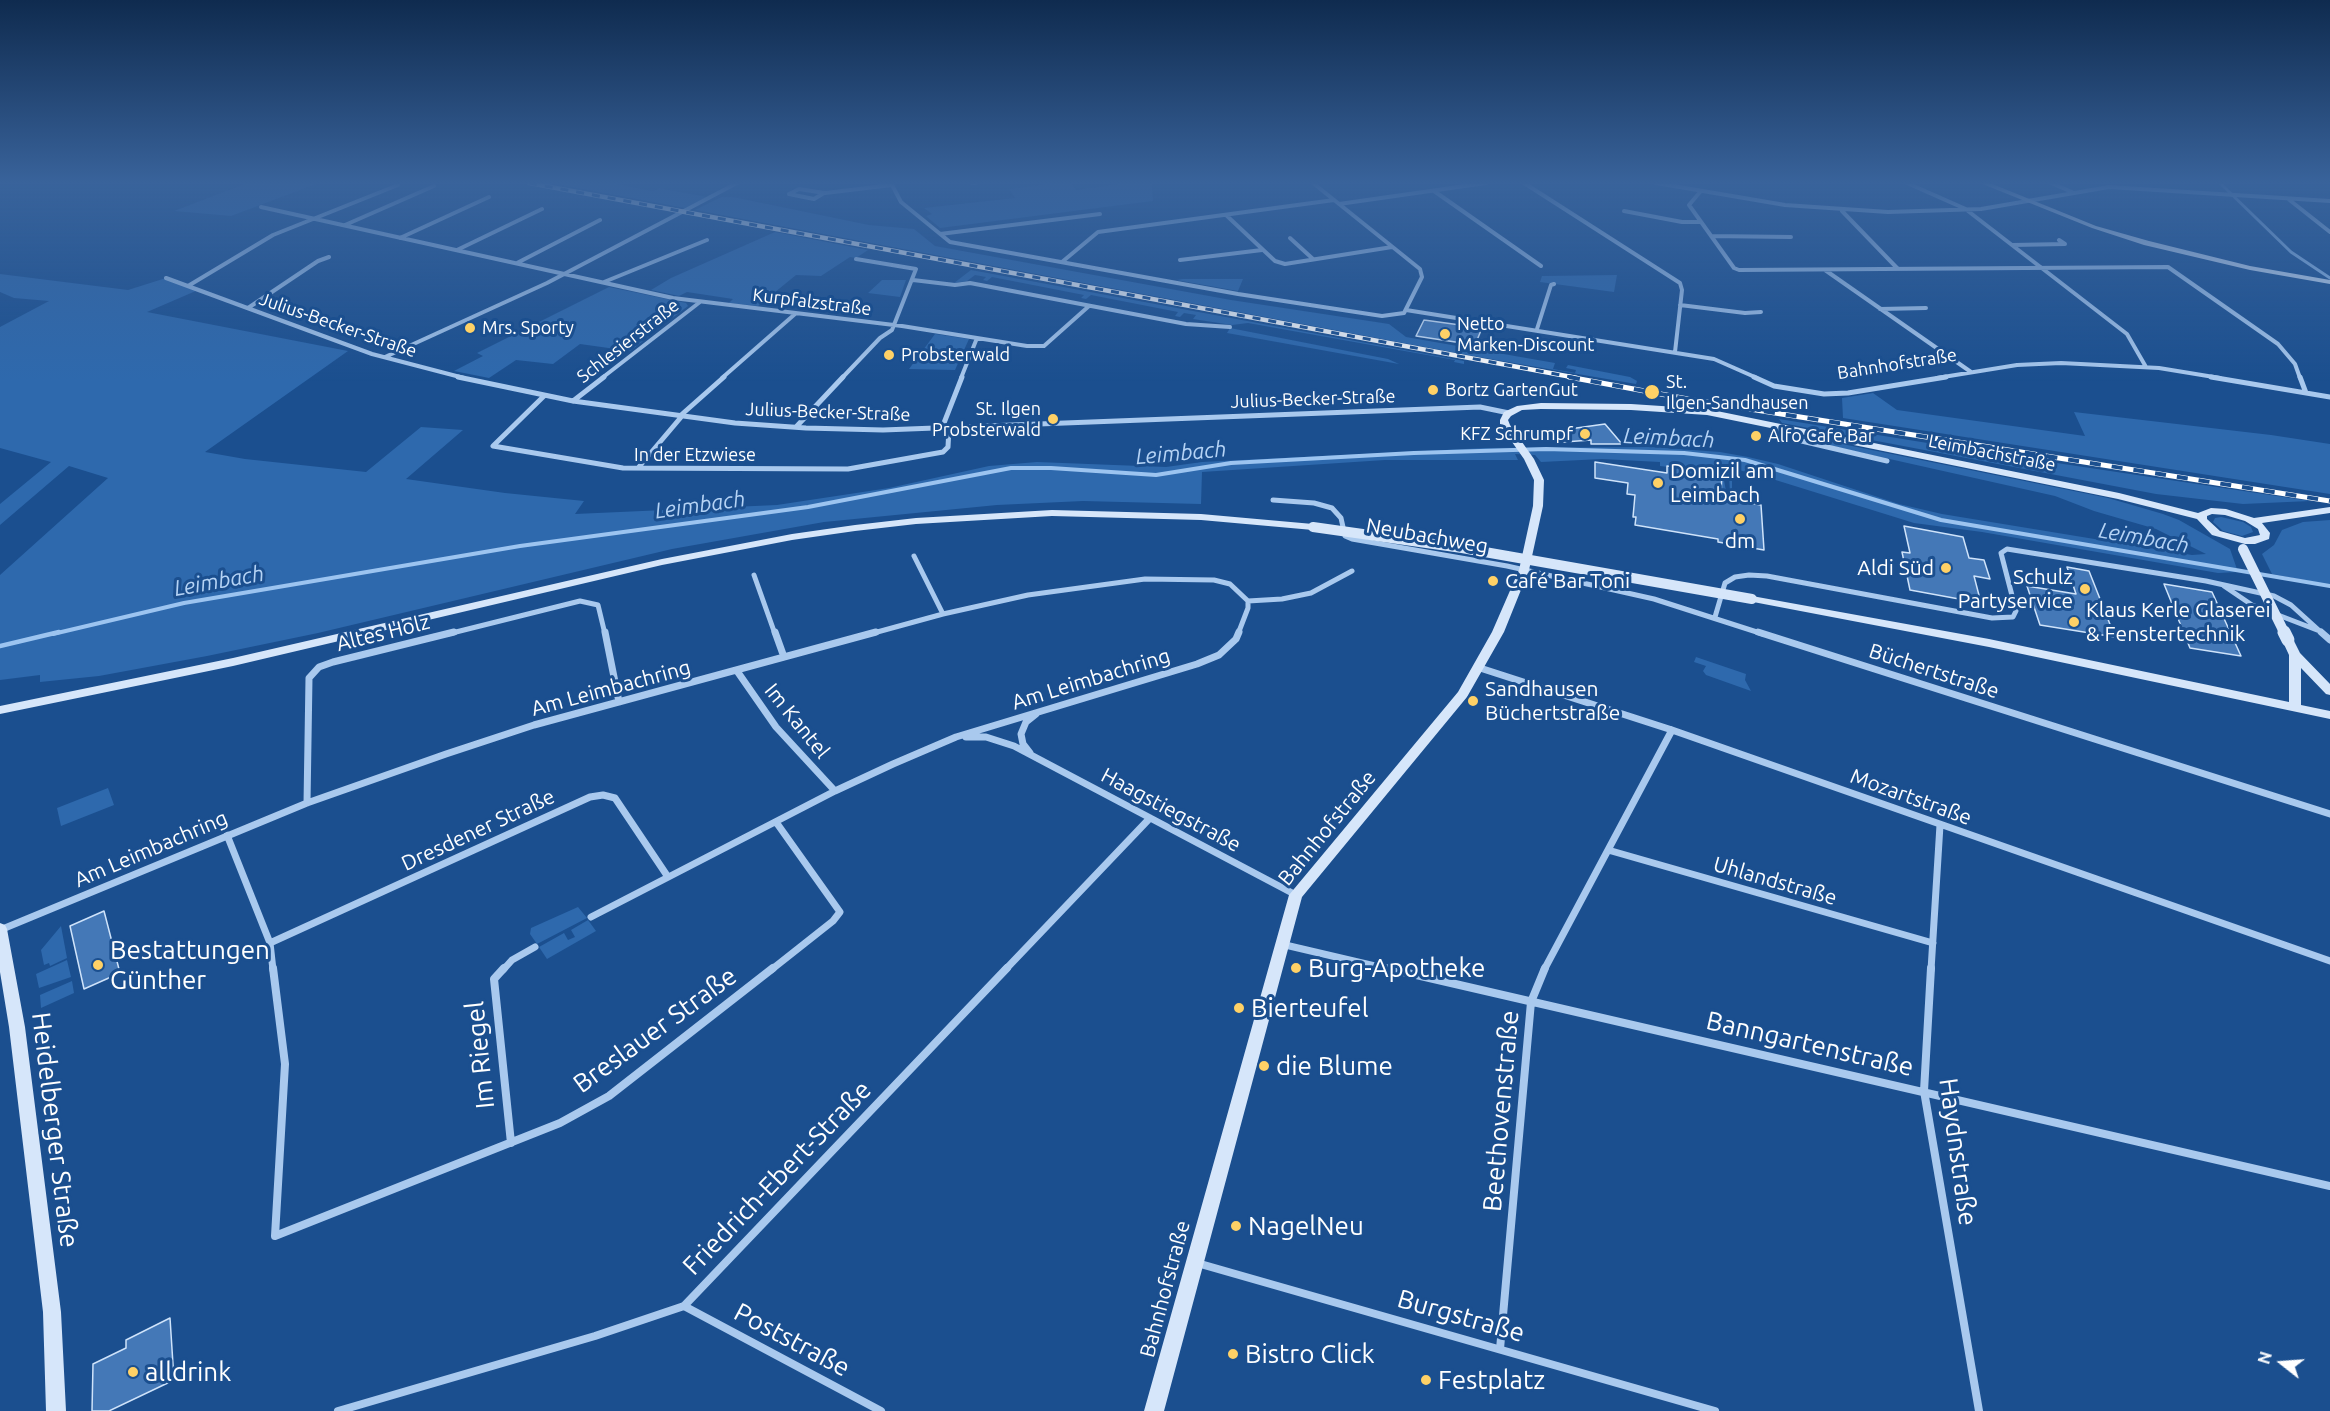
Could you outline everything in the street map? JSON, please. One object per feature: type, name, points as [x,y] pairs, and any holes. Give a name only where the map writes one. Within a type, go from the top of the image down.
[{"type":"street","points":[[187,286],[199,282],[251,249]]},
{"type":"street","name":"Kurpfalzstraße","points":[[452,249],[700,302],[894,326],[1027,346],[1044,346],[1089,306]]},
{"type":"street","points":[[517,264],[546,249]]},
{"type":"street","points":[[384,357],[565,274],[613,249]]},
{"type":"street","points":[[603,282],[684,249]]},
{"type":"street","name":"Bahnhofstraße","points":[[988,249],[1230,293],[1382,316],[1395,316],[1406,310],[1714,358],[1774,386],[1827,394],[1848,393],[1971,372],[2051,363],[2146,367],[2330,397]]},
{"type":"street","points":[[1062,262],[1078,249]]},
{"type":"street","points":[[1302,249],[1313,259]]},
{"type":"street","points":[[1180,260],[1262,250],[1275,261],[1285,264],[1380,249]]},
{"type":"street","points":[[1394,249],[1417,267],[1422,274],[1406,310]]},
{"type":"street","points":[[1517,249],[1541,266]]},
{"type":"street","points":[[1628,249],[1676,279],[1682,287],[1675,352]]},
{"type":"street","points":[[1720,249],[1734,268],[1740,271],[2168,267],[2278,344],[2295,364],[2306,393]]},
{"type":"street","points":[[1879,249],[1898,269]]},
{"type":"street","points":[[2017,249],[2128,336],[2146,367]]},
{"type":"street","points":[[2170,249],[2328,283]]},
{"type":"street","points":[[248,308],[258,304],[318,261],[329,257]]},
{"type":"street","points":[[796,427],[894,326],[916,269],[856,259]]},
{"type":"street","points":[[1824,270],[1971,372]]},
{"type":"street","name":"Julius-Becker-Straße","points":[[166,278],[384,357],[501,388],[681,416],[796,427],[857,430],[1480,406],[1509,413]]},
{"type":"street","points":[[913,280],[955,285],[970,284],[1186,324],[1230,327]]},
{"type":"street","points":[[1537,329],[1551,285],[1554,284]]},
{"type":"street","name":"Schlesierstraße","points":[[573,401],[700,302]]},
{"type":"street","points":[[1680,304],[1745,314],[1761,312]]},
{"type":"street","points":[[1879,309],[1926,308]]},
{"type":"street","points":[[638,468],[681,416],[795,314]]},
{"type":"street","points":[[942,428],[977,338]]},
{"type":"street","name":"In der Etzwiese","points":[[544,396],[493,446],[616,467],[852,468],[942,452],[948,447],[949,428]]},
{"type":"street","name":"Leimbachstraße","points":[[1509,413],[1522,408],[1541,406],[1679,409],[1707,412],[2119,495],[2201,517]]},
{"type":"street","name":"Bahnhofstraße","points":[[1154,1411],[1296,895],[1439,724],[1480,668],[1503,622],[1524,570],[1534,534],[1539,480],[1527,457],[1504,423],[1509,413]]},
{"type":"street","name":"Leimbachstraße","points":[[1775,426],[1781,433],[1793,439],[1887,461]]},
{"type":"street","name":"Neubachweg","points":[[1273,500],[1314,503],[1332,508],[1341,518],[1345,537],[1352,539],[1524,570]]},
{"type":"street","points":[[2254,521],[2330,510]]},
{"type":"street","points":[[2221,511],[2238,514],[2254,521],[2264,530],[2265,537],[2241,544],[2212,530],[2205,525],[2201,517],[2207,512],[2221,511]]},
{"type":"street","points":[[0,710],[244,660],[662,562],[792,537],[916,521],[1052,513],[1200,517],[1313,527],[1473,550],[1752,598],[1989,643],[2330,715]]},
{"type":"street","points":[[2241,544],[2295,654],[2330,691]]},
{"type":"street","points":[[1715,616],[1719,596],[1727,580],[1742,575],[1755,575],[1975,615],[2004,619],[2013,617],[2016,611],[2001,553],[2007,549],[2219,583],[2274,596],[2285,601],[2330,640]]},
{"type":"street","points":[[915,556],[943,614]]},
{"type":"street","name":"Büchertstraße","points":[[1524,570],[1643,596],[1715,616],[2330,814]]},
{"type":"street","points":[[1248,601],[1282,599],[1311,593],[1352,571]]},
{"type":"street","points":[[754,575],[784,657]]},
{"type":"street","name":"Am Leimbachring","points":[[0,929],[307,803],[523,729],[943,614],[1028,595],[1145,579],[1214,580],[1230,584],[1248,601],[1248,608],[1236,639],[1219,655],[1197,664],[956,737],[835,791],[591,917]]},
{"type":"street","points":[[2219,583],[2252,605],[2323,633]]},
{"type":"street","name":"Altes Holz","points":[[307,803],[309,678],[319,667],[580,601],[592,602],[598,605],[600,610],[619,702]]},
{"type":"street","points":[[2295,654],[2295,707]]},
{"type":"street","name":"Mozartstraße","points":[[1480,668],[1672,730],[2330,961]]},
{"type":"street","name":"Im Kantel","points":[[736,671],[776,726],[835,791]]},
{"type":"street","points":[[1030,754],[1023,744],[1021,734],[1026,723],[1039,712]]},
{"type":"street","name":"Beethovenstraße","points":[[1500,1349],[1531,1002],[1545,968],[1672,730]]},
{"type":"street","name":"Haagstiegstraße","points":[[956,737],[986,737],[1014,746],[1296,895]]},
{"type":"street","name":"Dresdener Straße","points":[[270,944],[590,797],[603,795],[615,798],[668,877]]},
{"type":"street","name":"Friedrich-Ebert-Straße","points":[[338,1411],[596,1336],[684,1306],[1150,818]]},
{"type":"street","name":"Breslauer Straße","points":[[270,944],[285,1064],[275,1236],[560,1123],[609,1095],[643,1071],[834,921],[840,912],[776,822]]},
{"type":"street","name":"Haydnstraße","points":[[1940,825],[1924,1091],[1979,1411]]},
{"type":"street","points":[[227,835],[270,944]]},
{"type":"street","name":"Uhlandstraße","points":[[1608,850],[1933,943]]},
{"type":"street","name":"Heidelberger Straße","points":[[0,929],[17,1027],[52,1312],[56,1411]]},
{"type":"street","name":"Banngartenstraße","points":[[1281,944],[2330,1186]]},
{"type":"street","name":"Im Riegel","points":[[511,1143],[494,979],[512,960],[536,947]]},
{"type":"street","name":"Burgstraße","points":[[1195,1262],[1715,1411]]},
{"type":"street","name":"Poststraße","points":[[684,1306],[880,1411]]},
{"type":"shaded area","points":[[737,249],[868,250],[856,258],[850,257],[821,276],[796,275],[758,306],[729,303],[733,299],[687,292],[679,296],[651,290],[671,278]]},
{"type":"shaded area","points":[[902,249],[951,249],[1231,300],[1389,324],[1406,337],[1555,363],[1553,369],[1575,373],[1576,370],[1566,368],[1568,365],[1630,377],[1637,381],[1636,384],[1473,356]]},
{"type":"shaded area","points":[[971,270],[1464,361],[1464,364],[1454,362],[1455,360],[1248,323],[1232,325],[1193,319],[1196,315],[1184,313],[1180,317],[1175,316],[1178,312],[1091,295],[1086,299],[1081,298],[1084,295],[992,277],[987,281],[983,280],[986,277],[975,275],[967,281],[954,283]]},
{"type":"shaded area","points":[[0,274],[128,290],[166,278],[198,290],[147,312],[348,351],[205,452],[245,459],[366,472],[421,427],[463,430],[406,479],[584,501],[575,514],[777,505],[889,488],[989,466],[1037,462],[1166,467],[1202,462],[1485,448],[1651,447],[1720,452],[1748,457],[1778,464],[1899,504],[1942,514],[2192,555],[2206,554],[2156,529],[2094,511],[2055,496],[1809,441],[1788,433],[2108,498],[2163,514],[2179,520],[2230,549],[2238,572],[2218,573],[1982,532],[1914,523],[1753,473],[1732,469],[1732,497],[1717,495],[1730,493],[1729,475],[1723,475],[1726,491],[1718,493],[1722,490],[1722,469],[1706,466],[1702,468],[1702,471],[1660,466],[1660,462],[1602,459],[1541,462],[1535,455],[1515,454],[1518,460],[1385,460],[1202,472],[1201,504],[1083,501],[997,505],[824,522],[672,549],[318,633],[207,656],[99,676],[40,682],[40,675],[0,680],[0,575],[108,478],[69,466],[0,525],[0,504],[51,462],[0,448],[0,327],[49,301],[14,298],[0,292]]},
{"type":"shaded area","points":[[1617,275],[1614,292],[1540,282],[1542,276]]},
{"type":"shaded area","points":[[1243,279],[1238,291],[1176,280]]},
{"type":"shaded area","points":[[882,280],[906,280],[900,297],[868,293]]},
{"type":"shaded area","points":[[609,287],[686,303],[688,306],[671,319],[662,319],[635,339],[643,341],[630,351],[580,344],[553,364],[516,360],[489,378],[454,371],[483,356],[477,353]]},
{"type":"shaded area","points":[[1230,328],[1388,359],[1399,364],[1227,333]]},
{"type":"shaded area","points":[[935,334],[969,339],[955,370],[909,369]]},
{"type":"shaded area","points":[[1873,393],[1897,410],[2085,436],[2074,412],[2330,444],[2330,494],[1843,418],[1842,398]]},
{"type":"shaded area","points":[[1779,419],[2310,501],[2243,504],[2156,494],[1782,423]]},
{"type":"shaded area","points":[[2221,517],[2243,522],[2251,527],[2253,532],[2242,536],[2223,531],[2213,522],[2215,518]]},
{"type":"shaded area","points":[[2330,520],[2330,585],[2272,574],[2262,554],[2274,545],[2282,530],[2303,522]]},
{"type":"shaded area","points":[[1696,657],[1746,674],[1745,680],[1751,691],[1706,675],[1703,671],[1706,666],[1694,662]]},
{"type":"shaded area","points":[[108,788],[114,805],[61,826],[57,808]]},
{"type":"shaded area","points":[[578,907],[587,918],[537,944],[530,934],[531,928]]},
{"type":"shaded area","points":[[588,920],[596,931],[547,959],[539,947],[564,933],[568,940],[575,937],[571,930]]},
{"type":"shaded area","points":[[61,926],[67,958],[50,966],[49,963],[44,965],[41,950]]},
{"type":"shaded area","points":[[67,960],[71,977],[39,988],[36,974]]},
{"type":"shaded area","points":[[72,981],[74,993],[41,1008],[40,995]]},
{"type":"building","name":"Netto Marken-Discount","points":[[1424,320],[1482,328],[1475,345],[1416,336]]},
{"type":"building","name":"KFZ Schrumpf","points":[[1605,424],[1622,444],[1591,444],[1591,440],[1564,442],[1555,431]]},
{"type":"building","points":[[1595,462],[1667,473],[1667,466],[1702,471],[1702,468],[1706,468],[1705,466],[1722,469],[1721,498],[1761,505],[1764,550],[1718,542],[1718,539],[1635,525],[1636,517],[1633,517],[1635,495],[1627,494],[1628,483],[1595,478]]},
{"type":"building","name":"Aldi Süd","points":[[1904,526],[1963,537],[1969,558],[1984,560],[1990,579],[1974,576],[1981,603],[1910,590],[1902,552],[1910,553]]},
{"type":"building","points":[[2067,567],[2089,571],[2115,637],[2040,625],[2027,586],[2076,594]]},
{"type":"building","points":[[2164,584],[2212,592],[2241,656],[2190,648]]},
{"type":"building","points":[[104,911],[120,973],[84,989],[70,926]]},
{"type":"building","name":"alldrink","points":[[170,1318],[174,1380],[109,1411],[92,1411],[93,1364],[126,1348],[126,1340]]},
{"type":"waterway","name":"Leimbach","points":[[2288,249],[2330,278]]},
{"type":"waterway","name":"Leimbach","points":[[53,634],[184,603],[520,546],[808,507],[1011,468],[1051,468],[1156,475],[1231,463],[1414,453],[1546,449],[1684,453],[1745,460],[1941,520],[2330,586]]},
{"type":"waterway","name":"Leimbach","points":[[0,646],[59,632]]},
{"type":"railway","points":[[883,249],[1577,378]]},
{"type":"railway","points":[[1569,377],[1693,400],[2330,501]]},
{"type":"place","name":"Mrs. Sporty","points":[[470,328]]},
{"type":"place","name":"Netto Marken-Discount","points":[[1445,334]]},
{"type":"place","name":"Probsterwald","points":[[889,355]]},
{"type":"place","name":"Bortz GartenGut","points":[[1433,390]]},
{"type":"place","name":"St. Ilgen-Sandhausen","points":[[1652,392]]},
{"type":"place","name":"St. Ilgen Probsterwald","points":[[1053,419]]},
{"type":"place","name":"KFZ Schrumpf","points":[[1585,434]]},
{"type":"place","name":"Alfo Cafe Bar","points":[[1756,436]]},
{"type":"place","name":"Domizil am Leimbach","points":[[1658,483]]},
{"type":"place","name":"dm","points":[[1740,519]]},
{"type":"place","name":"Aldi Süd","points":[[1946,568]]},
{"type":"place","name":"Café Bar Toni","points":[[1493,581]]},
{"type":"place","name":"Schulz Partyservice","points":[[2085,589]]},
{"type":"place","name":"Klaus Kerle Glaserei & Fenstertechnik","points":[[2074,622]]},
{"type":"place","name":"Sandhausen Büchertstraße","points":[[1473,701]]},
{"type":"place","name":"Bestattungen Günther","points":[[98,965]]},
{"type":"place","name":"Burg-Apotheke","points":[[1296,968]]},
{"type":"place","name":"Bierteufel","points":[[1239,1008]]},
{"type":"place","name":"die Blume","points":[[1264,1066]]},
{"type":"place","name":"NagelNeu","points":[[1236,1226]]},
{"type":"place","name":"Bistro Click","points":[[1233,1354]]},
{"type":"place","name":"alldrink","points":[[133,1372]]},
{"type":"place","name":"Festplatz","points":[[1426,1380]]}]
